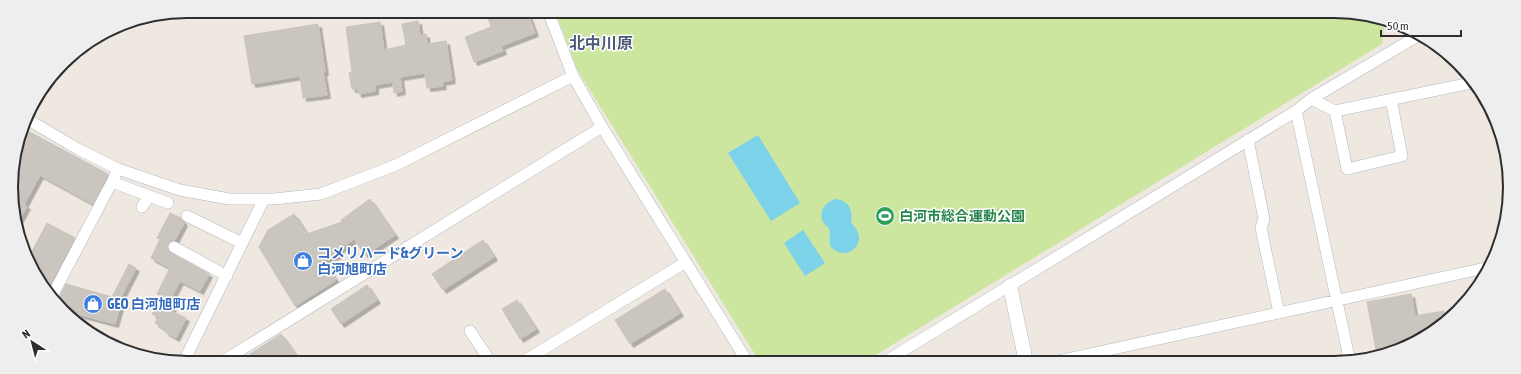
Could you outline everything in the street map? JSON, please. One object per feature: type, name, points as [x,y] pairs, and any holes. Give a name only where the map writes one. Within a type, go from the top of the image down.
[{"type":"street","points":[[550,18],[573,76],[602,127],[742,356]]},
{"type":"street","points":[[896,356],[1296,111],[1311,99],[1414,38]]},
{"type":"street","points":[[31,122],[78,149],[118,169],[180,190],[229,199],[274,199],[321,194],[396,165],[573,76]]},
{"type":"street","points":[[1311,99],[1335,111],[1468,84]]},
{"type":"street","points":[[1335,111],[1347,169],[1402,156],[1391,100]]},
{"type":"street","points":[[1296,111],[1349,356]]},
{"type":"street","points":[[233,356],[602,127]]},
{"type":"street","points":[[1248,140],[1264,219],[1261,228],[1279,313]]},
{"type":"street","points":[[54,292],[118,169]]},
{"type":"street","points":[[112,182],[168,203]]},
{"type":"street","points":[[142,207],[149,196]]},
{"type":"street","points":[[187,356],[210,306],[227,276],[264,199]]},
{"type":"street","points":[[187,216],[242,243]]},
{"type":"street","points":[[174,247],[227,276]]},
{"type":"street","points":[[534,356],[686,262]]},
{"type":"street","points":[[1081,356],[1481,270]]},
{"type":"street","points":[[1010,286],[1025,356]]},
{"type":"street","points":[[470,331],[486,356]]},
{"type":"green space","name":"白河市総合運動公園","points":[[558,18],[1345,18],[1367,21],[1384,27],[1382,44],[874,356],[756,356],[578,71]]},
{"type":"water","points":[[758,135],[800,203],[771,221],[728,153]]},
{"type":"water","points":[[836,199],[845,202],[850,207],[851,223],[858,233],[858,242],[850,252],[841,253],[833,249],[830,244],[829,229],[822,218],[822,210],[826,204]]},
{"type":"water","points":[[803,230],[825,263],[805,276],[784,243]]},
{"type":"building","points":[[488,18],[530,18],[535,33],[501,46],[503,51],[474,62],[465,37],[491,27]]},
{"type":"building","points":[[418,21],[420,35],[426,34],[427,44],[446,41],[452,80],[442,82],[443,86],[427,88],[425,73],[400,77],[402,91],[394,93],[393,82],[375,85],[375,91],[358,94],[357,88],[352,89],[349,73],[352,72],[346,27],[380,22],[384,50],[406,45],[402,24]]},
{"type":"building","points":[[318,24],[327,95],[303,98],[300,76],[252,84],[244,36]]},
{"type":"building","points":[[28,131],[108,174],[93,204],[40,175],[24,205],[27,206],[21,218],[18,198],[18,176],[21,154]]},
{"type":"building","points":[[370,199],[395,235],[365,255],[354,239],[338,251],[339,255],[323,260],[336,280],[295,306],[259,247],[268,230],[294,214],[307,234],[342,222],[341,220]]},
{"type":"building","points":[[170,213],[181,218],[184,223],[175,240],[168,243],[168,251],[209,274],[200,291],[180,281],[168,304],[173,306],[171,311],[186,318],[176,338],[165,332],[166,330],[155,323],[158,317],[152,314],[162,296],[157,294],[170,268],[151,258],[160,239],[157,238]]},
{"type":"building","points":[[47,223],[75,238],[49,285],[35,262],[31,253]]},
{"type":"building","points":[[483,240],[494,257],[443,290],[432,274]]},
{"type":"building","points":[[129,264],[136,268],[120,299],[122,300],[115,324],[75,313],[67,307],[60,298],[66,284],[112,297]]},
{"type":"building","points":[[367,285],[377,300],[341,324],[331,309]]},
{"type":"building","points":[[665,289],[680,313],[630,344],[615,320]]},
{"type":"building","points":[[1411,294],[1415,316],[1444,311],[1445,314],[1428,328],[1409,339],[1376,351],[1367,302]]},
{"type":"building","points":[[517,300],[536,329],[520,339],[502,309]]},
{"type":"building","points":[[281,334],[296,355],[252,356],[250,354]]},
{"type":"place","name":"白河市総合運動公園","points":[[885,216]]},
{"type":"place","name":"コメリハード&グリーン 白河旭町店","points":[[303,261]]},
{"type":"place","name":"GEO 白河旭町店","points":[[93,304]]},
{"type":"district","name":"北中川原","points":[[601,43]]}]
